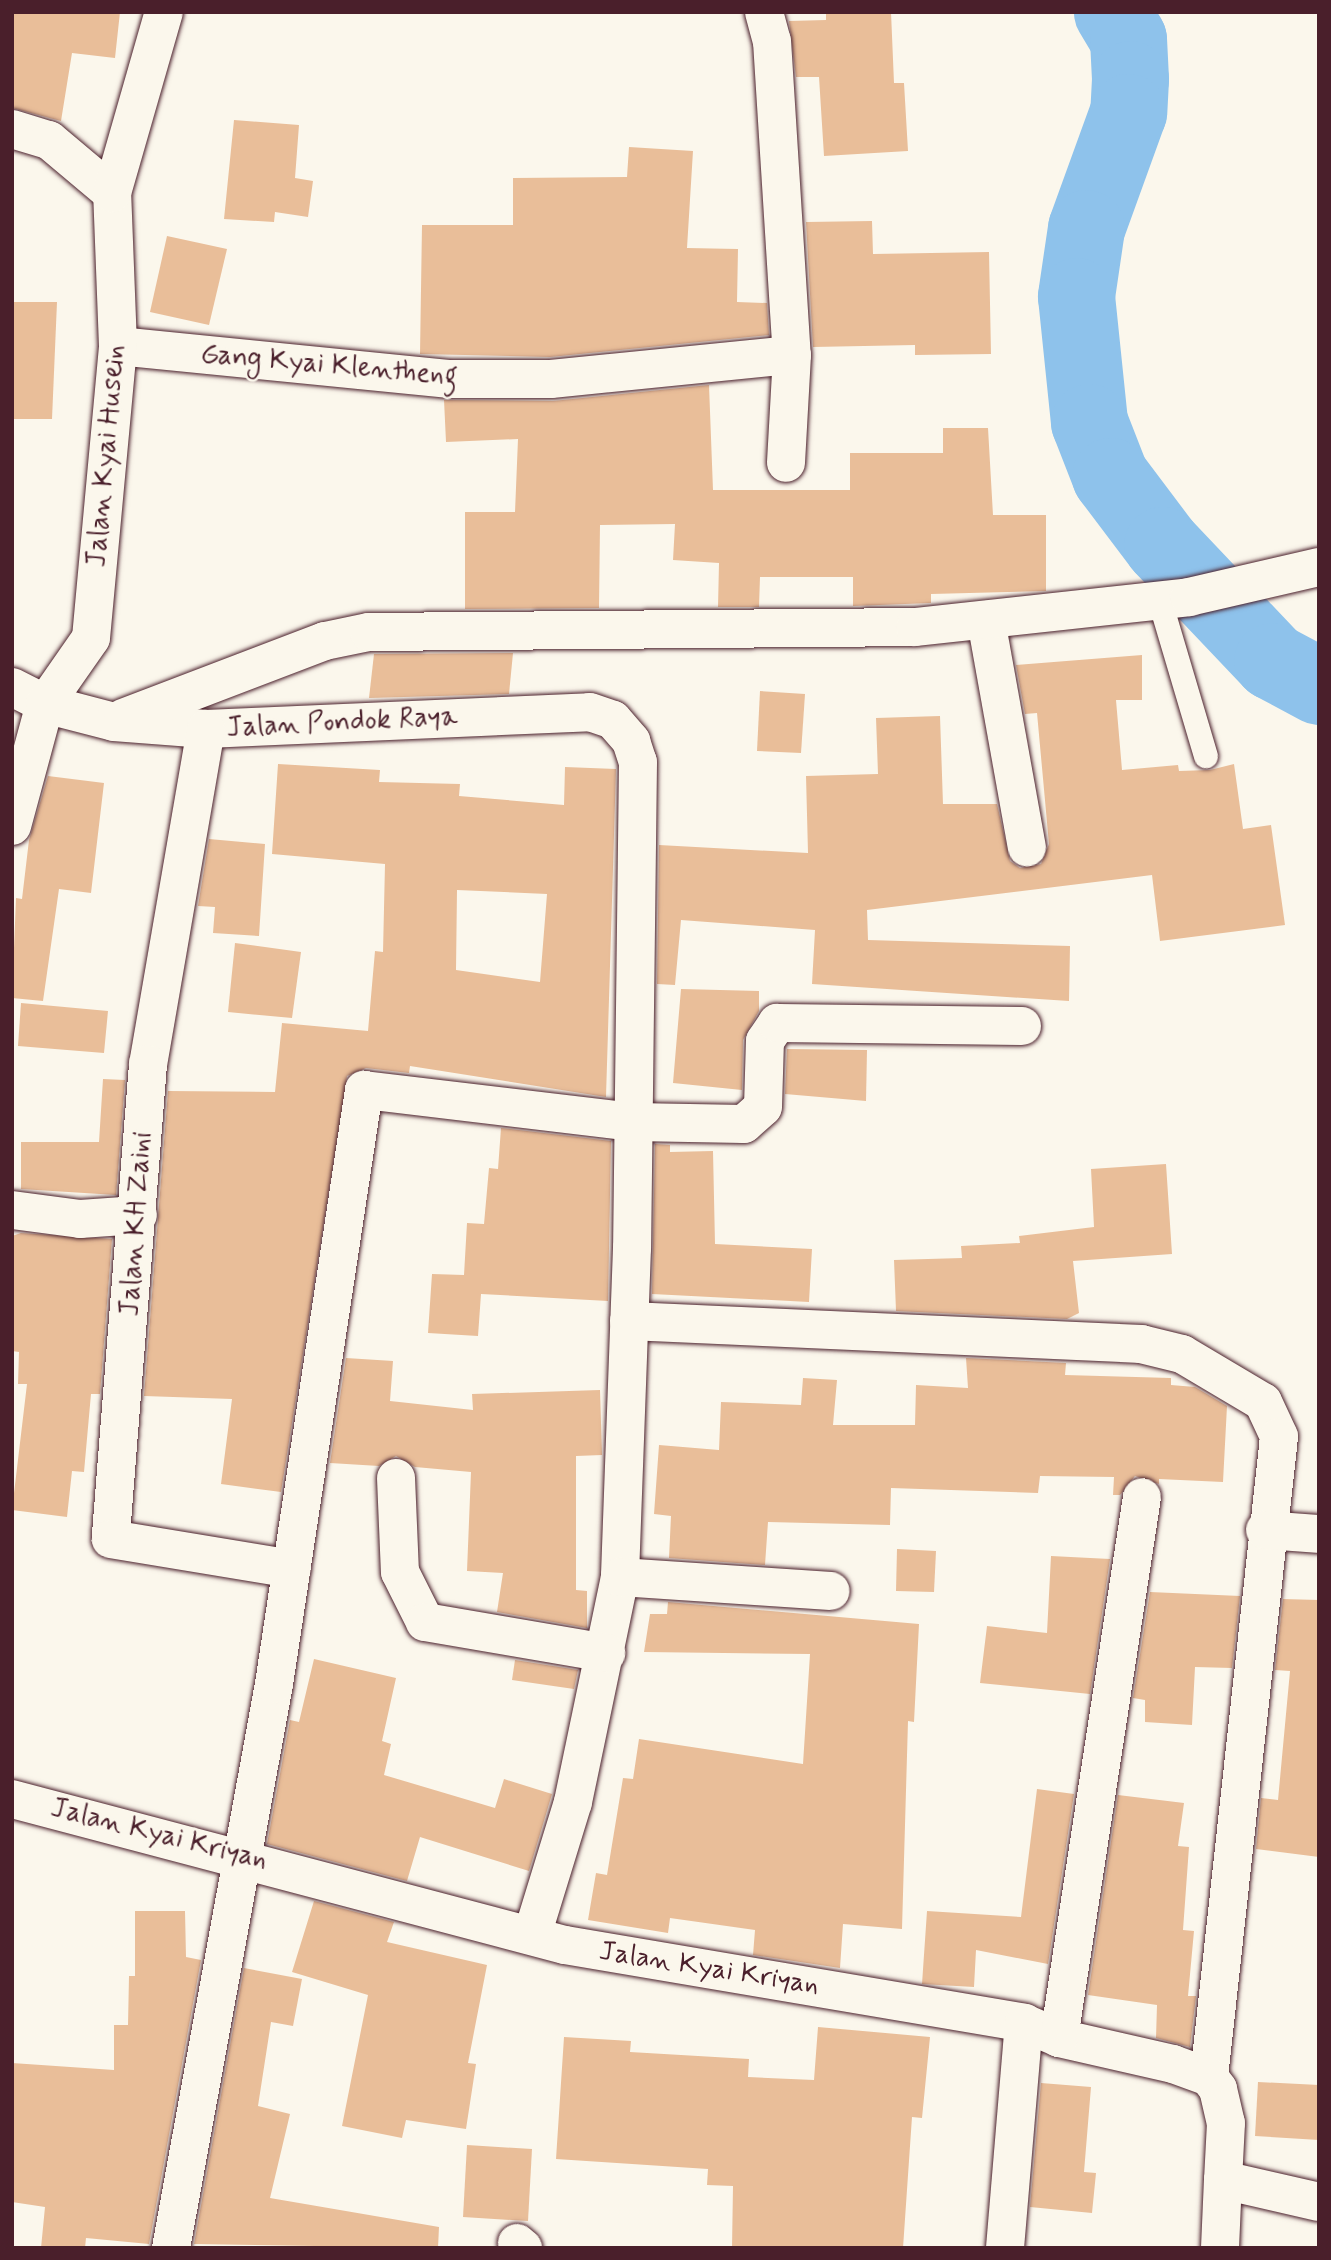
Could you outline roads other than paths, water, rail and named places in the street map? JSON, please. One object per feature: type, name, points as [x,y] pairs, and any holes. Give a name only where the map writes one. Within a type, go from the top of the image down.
[{"type":"street","name":"Jalan Kyai Husein","points":[[12,826],[29,696],[91,638],[118,346],[112,193],[164,12]]},
{"type":"street","points":[[764,12],[772,41],[792,355],[786,463]]},
{"type":"street","points":[[12,129],[49,140],[112,193]]},
{"type":"street","name":"Gang Kyai Klentheng","points":[[118,346],[450,379],[551,379],[792,355]]},
{"type":"street","points":[[114,722],[325,641],[369,632],[915,626],[1174,599],[1319,567]]},
{"type":"street","points":[[986,620],[1027,847]]},
{"type":"street","name":"Jalan Pondok Raya","points":[[29,696],[114,722],[206,729],[590,712],[613,720],[631,741],[638,762],[634,1122]]},
{"type":"street","name":"Jalan KH Zaini","points":[[206,729],[148,1064],[111,1539],[292,1569]]},
{"type":"street","points":[[171,2248],[239,1854],[292,1569],[364,1090],[634,1122],[753,1122],[763,1107],[766,1034],[776,1023],[1022,1026]]},
{"type":"street","points":[[532,1935],[573,1802],[620,1577],[634,1122]]},
{"type":"street","points":[[12,1210],[80,1219],[138,1215]]},
{"type":"street","points":[[629,1321],[1027,1335],[1141,1344],[1182,1354],[1242,1385],[1273,1418],[1279,1437],[1265,1530],[1209,2077],[1226,2123],[1220,2248]]},
{"type":"street","points":[[396,1478],[400,1572],[425,1622],[606,1653]]},
{"type":"street","points":[[1059,2038],[1142,1497]]},
{"type":"street","points":[[1265,1530],[1319,1534]]},
{"type":"street","points":[[620,1577],[831,1591]]},
{"type":"street","name":"Jalan Kyai Kriyan","points":[[12,1799],[239,1854],[532,1935],[1024,2023],[1059,2038],[1209,2077]]},
{"type":"street","points":[[1005,2248],[1024,2023]]},
{"type":"street","points":[[1223,2180],[1319,2202]]},
{"type":"lane","points":[[1174,599],[1206,756]]},
{"type":"waterway","points":[[1112,12],[1128,39],[1130,79],[1128,112],[1086,228],[1076,296],[1089,422],[1110,476],[1162,545],[1272,661],[1319,686]]}]
